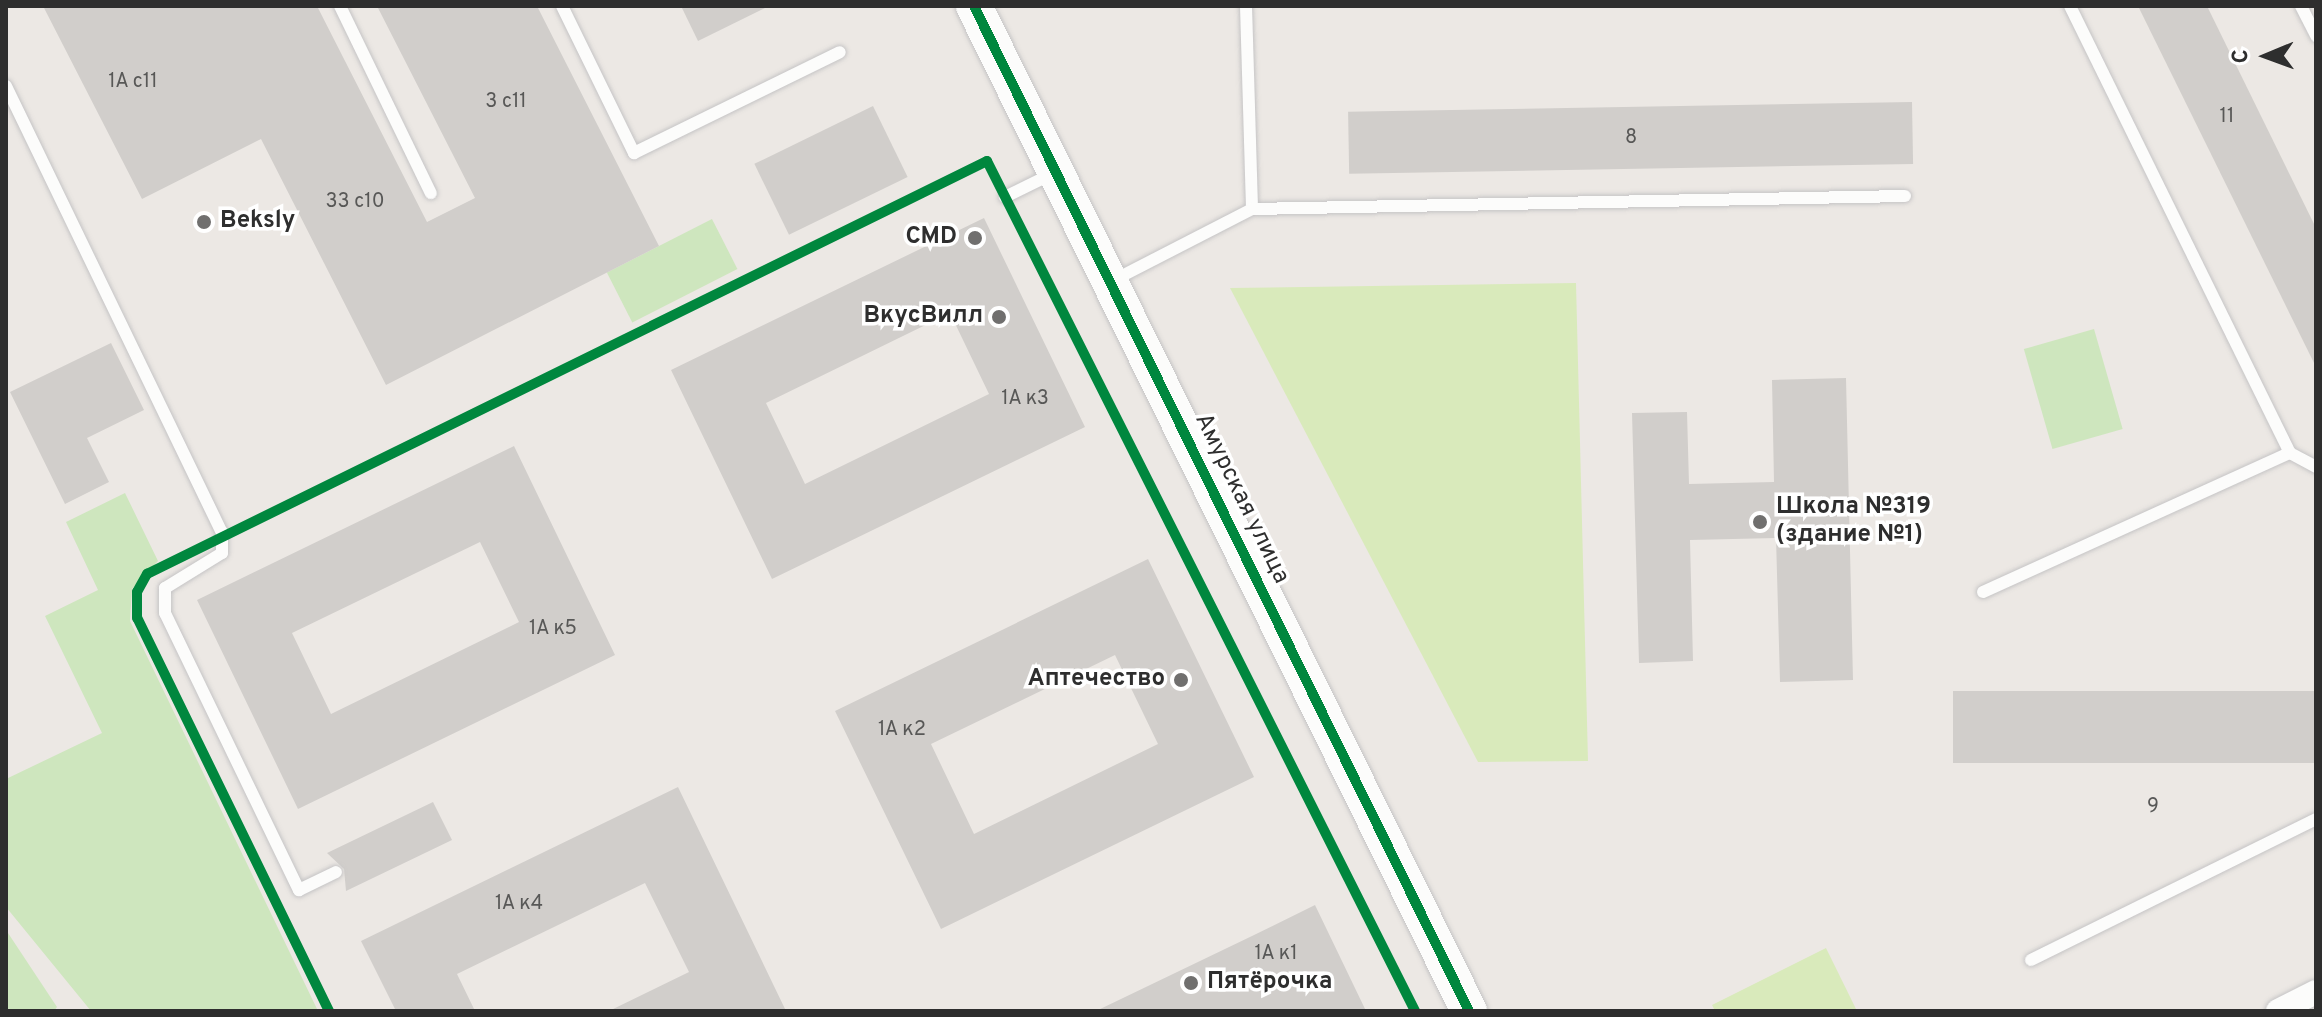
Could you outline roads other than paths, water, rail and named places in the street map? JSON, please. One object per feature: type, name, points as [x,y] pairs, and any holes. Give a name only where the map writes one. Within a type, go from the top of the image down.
[{"type":"street","name":"Амурская улица","points":[[974,6],[1469,1011]]},
{"type":"street","points":[[2278,1011],[2316,992]]},
{"type":"lane","points":[[340,6],[431,193]]},
{"type":"lane","points":[[562,6],[634,153],[840,52]]},
{"type":"lane","points":[[1246,6],[1252,209]]},
{"type":"lane","points":[[2070,6],[2290,453],[2316,467]]},
{"type":"lane","points":[[2301,6],[2316,36]]},
{"type":"lane","points":[[6,86],[222,532],[222,553],[165,588],[165,613],[299,890],[336,872]]},
{"type":"lane","points":[[1005,197],[1055,172]]},
{"type":"lane","points":[[1112,281],[1252,209],[1905,196]]},
{"type":"lane","points":[[1983,592],[2290,453]]},
{"type":"lane","points":[[2031,960],[2316,819]]},
{"type":"place","name":"Beksly","points":[[204,222]]},
{"type":"place","name":"CMD","points":[[975,238]]},
{"type":"place","name":"ВкусВилл","points":[[999,317]]},
{"type":"place","name":"Школа №319 (здание №1)","points":[[1760,522]]},
{"type":"place","name":"Аптечество","points":[[1181,680]]},
{"type":"place","name":"Пятёрочка","points":[[1191,983]]}]
